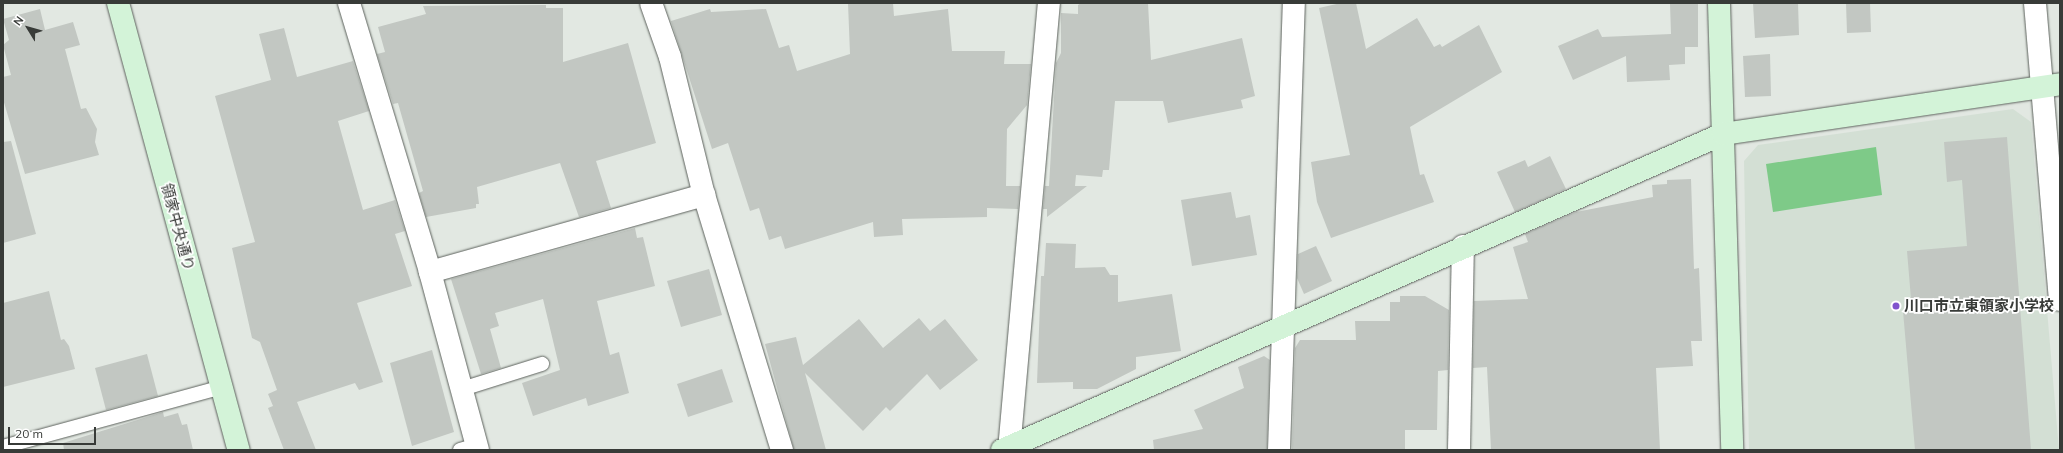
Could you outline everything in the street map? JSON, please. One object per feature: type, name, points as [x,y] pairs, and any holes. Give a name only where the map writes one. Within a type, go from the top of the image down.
[{"type":"street","name":"領家中央通り","points":[[118,3],[239,450]]},
{"type":"street","points":[[350,3],[430,272],[462,389],[472,448]]},
{"type":"street","points":[[651,3],[670,57],[704,195],[782,450]]},
{"type":"street","points":[[1049,3],[1007,449],[1463,246],[1723,134],[2051,86]]},
{"type":"street","points":[[1279,450],[1294,3]]},
{"type":"street","points":[[1719,3],[1732,450]]},
{"type":"street","points":[[2035,3],[2051,86],[2060,300]]},
{"type":"street","points":[[430,272],[704,195]]},
{"type":"street","points":[[1459,450],[1463,246]]},
{"type":"lane","points":[[462,389],[542,364]]},
{"type":"lane","points":[[3,447],[222,387]]},
{"type":"shaded area","name":"川口市立東領家小学校","points":[[2013,109],[2031,122],[2059,450],[1749,450],[1744,161],[1758,145]]},
{"type":"shaded area","points":[[1876,147],[1882,195],[1773,212],[1766,164]]},
{"type":"building","points":[[848,3],[893,3],[894,16],[948,9],[952,51],[1005,51],[1004,64],[1031,64],[1027,105],[1007,129],[1006,186],[1020,186],[1018,209],[987,208],[987,217],[902,219],[903,235],[874,237],[873,222],[785,249],[781,236],[769,240],[759,208],[750,211],[728,143],[712,149],[671,21],[710,9],[711,12],[766,9],[779,48],[789,45],[797,71],[850,54]]},
{"type":"building","points":[[1081,3],[1148,3],[1151,60],[1242,38],[1255,96],[1241,100],[1243,108],[1168,123],[1163,101],[1115,101],[1109,170],[1103,170],[1102,177],[1076,175],[1075,186],[1087,186],[1047,217],[1047,209],[1043,209],[1045,186],[1049,186],[1056,63],[1061,53],[1061,13],[1078,14],[1078,5]]},
{"type":"building","points":[[1341,3],[1356,3],[1366,49],[1417,18],[1434,47],[1440,44],[1442,47],[1479,25],[1502,72],[1410,127],[1420,175],[1424,174],[1434,202],[1331,238],[1317,202],[1311,162],[1350,155],[1319,8]]},
{"type":"building","points":[[1753,3],[1798,3],[1799,35],[1755,38]]},
{"type":"building","points":[[1846,3],[1870,3],[1871,32],[1847,33]]},
{"type":"building","points":[[1670,4],[1698,4],[1698,47],[1685,47],[1685,64],[1669,65],[1670,80],[1627,82],[1626,56],[1573,80],[1558,46],[1598,29],[1602,37],[1671,34]]},
{"type":"building","points":[[546,5],[546,8],[563,8],[563,62],[628,43],[656,143],[596,161],[611,208],[579,217],[560,163],[477,187],[479,204],[476,204],[476,208],[426,217],[419,193],[423,191],[398,103],[393,104],[377,54],[385,52],[378,27],[426,14],[423,6]]},
{"type":"building","points":[[40,9],[45,30],[73,22],[80,45],[65,49],[81,109],[86,108],[97,129],[95,142],[99,155],[25,174],[3,99],[3,77],[11,75],[3,45],[9,40],[3,19]]},
{"type":"building","points":[[284,28],[297,77],[353,61],[369,111],[338,121],[363,210],[395,200],[405,231],[395,234],[412,286],[357,303],[383,382],[359,390],[355,383],[297,402],[316,450],[284,450],[268,408],[273,406],[268,394],[277,390],[260,342],[252,338],[232,248],[255,242],[215,96],[271,80],[259,34]]},
{"type":"building","points":[[1770,54],[1771,96],[1745,97],[1743,56]]},
{"type":"building","points":[[2007,137],[2031,450],[1915,450],[1903,311],[1912,311],[1907,251],[1967,246],[1962,180],[1947,182],[1944,142]]},
{"type":"building","points":[[11,141],[36,234],[3,243],[3,142]]},
{"type":"building","points":[[1550,156],[1566,189],[1515,212],[1497,172],[1525,160],[1528,167]]},
{"type":"building","points":[[1691,179],[1694,269],[1699,268],[1702,341],[1691,341],[1693,366],[1656,368],[1660,450],[1491,450],[1487,367],[1473,368],[1474,301],[1528,299],[1513,247],[1528,242],[1525,234],[1576,212],[1653,197],[1652,185],[1667,184],[1667,180]]},
{"type":"building","points":[[1231,192],[1236,218],[1250,215],[1257,255],[1192,266],[1181,200]]},
{"type":"building","points":[[635,228],[637,238],[643,237],[655,286],[597,301],[610,355],[619,352],[629,393],[588,406],[586,398],[533,416],[522,383],[560,370],[543,299],[495,313],[499,326],[490,329],[501,368],[481,374],[451,279]]},
{"type":"building","points":[[1046,243],[1076,244],[1075,268],[1105,267],[1110,275],[1118,275],[1118,302],[1172,294],[1181,351],[1136,357],[1136,369],[1097,389],[1073,389],[1073,382],[1037,383],[1041,276],[1044,276]]},
{"type":"building","points":[[1316,246],[1332,281],[1304,294],[1297,278],[1298,254]]},
{"type":"building","points":[[709,269],[722,315],[681,327],[667,281]]},
{"type":"building","points":[[49,291],[61,340],[64,339],[69,346],[75,369],[3,387],[3,303]]},
{"type":"building","points":[[1400,296],[1425,296],[1449,310],[1448,370],[1438,371],[1437,430],[1405,430],[1405,450],[1292,450],[1295,348],[1300,340],[1356,340],[1355,321],[1390,321],[1390,302],[1400,302]]},
{"type":"building","points":[[919,318],[930,331],[945,319],[978,360],[940,390],[927,374],[890,411],[886,407],[863,431],[805,373],[826,450],[794,450],[765,344],[796,337],[803,365],[859,319],[883,348]]},
{"type":"building","points":[[432,350],[454,432],[412,446],[390,363]]},
{"type":"building","points":[[147,354],[158,396],[106,410],[95,368]]},
{"type":"building","points":[[1264,356],[1270,360],[1267,450],[1154,450],[1153,440],[1203,429],[1194,410],[1244,388],[1238,367]]},
{"type":"building","points":[[722,369],[733,402],[688,417],[677,384]]},
{"type":"building","points":[[163,412],[164,417],[178,413],[182,425],[187,424],[193,450],[64,450],[63,443]]},
{"type":"place","name":"川口市立東領家小学校","points":[[1896,306]]}]
